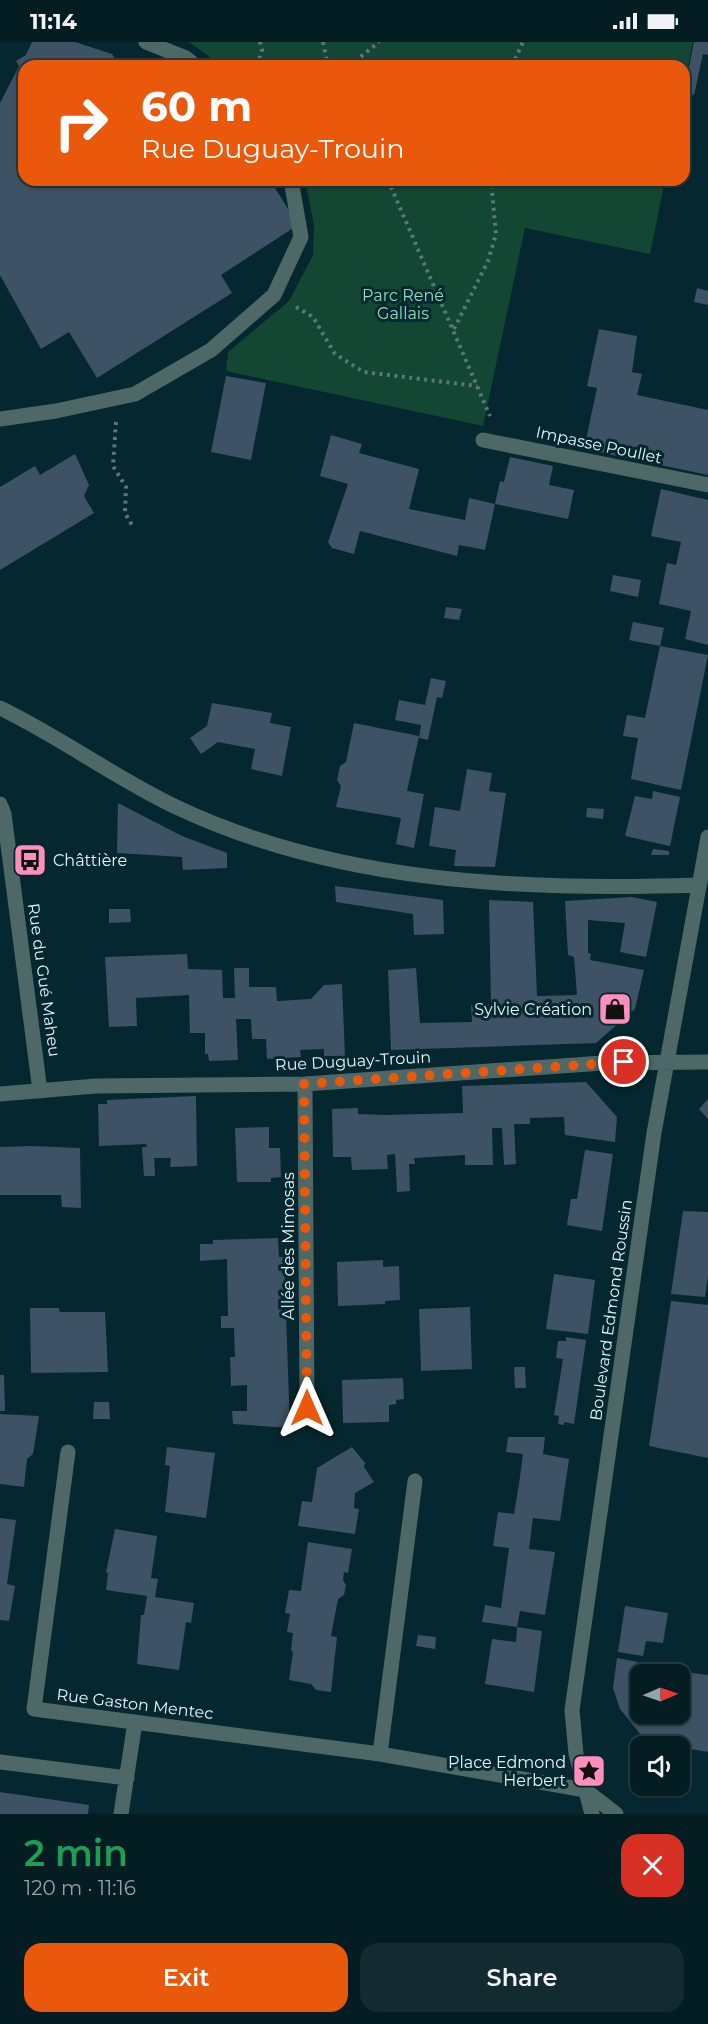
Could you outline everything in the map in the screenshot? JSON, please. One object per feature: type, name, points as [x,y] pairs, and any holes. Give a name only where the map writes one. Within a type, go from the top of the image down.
[{"type":"street","points":[[146,42],[188,60]]},
{"type":"street","points":[[0,419],[56,411],[135,394],[211,350],[274,295],[301,237],[292,186]]},
{"type":"street","name":"Impasse Poullet","points":[[483,440],[708,485]]},
{"type":"street","points":[[0,708],[33,724],[174,806],[261,842],[350,863],[448,880],[558,886],[698,885]]},
{"type":"street","name":"Rue du Gué Maheu","points":[[0,804],[4,814],[39,1090]]},
{"type":"street","name":"Boulevard Edmond Roussin","points":[[585,1790],[576,1754],[573,1710],[654,1133],[708,837]]},
{"type":"street","name":"Rue Duguay-Trouin","points":[[0,1094],[96,1086],[304,1084],[603,1063],[708,1062]]},
{"type":"street","name":"Allée des Mimosas","points":[[304,1084],[307,1408]]},
{"type":"street","name":"Rue Gaston Mentec","points":[[68,1452],[34,1709],[380,1754],[585,1790]]},
{"type":"street","points":[[380,1754],[415,1481]]},
{"type":"street","points":[[121,1814],[135,1722]]},
{"type":"street","points":[[0,1762],[127,1778]]},
{"type":"street","points":[[585,1790],[591,1814]]},
{"type":"street","points":[[585,1790],[616,1814]]},
{"type":"path","points":[[259,60],[262,50],[260,42]]},
{"type":"path","points":[[323,42],[327,60]]},
{"type":"path","points":[[356,60],[379,42]]},
{"type":"path","points":[[515,60],[523,42]]},
{"type":"path","points":[[391,186],[477,386],[505,444]]},
{"type":"path","points":[[453,329],[488,261],[496,234],[492,186]]},
{"type":"path","points":[[274,295],[313,317],[335,354],[364,372],[477,386]]},
{"type":"path","points":[[118,398],[113,466],[126,487],[125,513],[133,527]]},
{"type":"green space","points":[[189,42],[693,42],[689,60],[214,60]]},
{"type":"green space","name":"Parc René Gallais","points":[[306,186],[664,186],[650,254],[525,228],[483,426],[226,371],[228,352],[289,301],[313,255],[314,225]]},
{"type":"building","points":[[32,42],[75,42],[112,54],[116,60],[18,60],[18,64],[16,61],[26,55]]},
{"type":"building","points":[[694,42],[708,42],[708,55],[703,54],[694,95],[690,94],[690,62]]},
{"type":"building","points":[[18,68],[18,186],[274,186],[298,225],[221,275],[232,293],[97,378],[69,332],[41,349],[0,275],[0,103]]},
{"type":"building","points":[[697,288],[708,291],[708,305],[694,302]]},
{"type":"building","points":[[599,329],[637,336],[632,372],[642,374],[637,395],[708,410],[708,475],[584,449],[597,388],[587,386]]},
{"type":"building","points":[[226,376],[266,383],[251,460],[211,452]]},
{"type":"building","points":[[331,435],[362,444],[359,453],[419,469],[409,509],[465,520],[469,498],[495,504],[485,550],[459,545],[457,556],[360,531],[354,554],[332,548],[328,542],[348,484],[320,476]]},
{"type":"building","points":[[75,454],[89,485],[84,496],[94,513],[0,570],[0,487],[35,466],[40,475]]},
{"type":"building","points":[[510,457],[553,466],[549,485],[574,490],[568,519],[495,504],[500,481],[504,482]]},
{"type":"building","points":[[661,489],[708,500],[708,645],[685,639],[691,611],[659,604],[667,563],[676,565],[681,542],[651,536]]},
{"type":"building","points":[[613,575],[641,580],[638,597],[610,591]]},
{"type":"building","points":[[446,607],[462,609],[459,620],[444,618]]},
{"type":"building","points":[[633,622],[664,628],[660,646],[629,640]]},
{"type":"building","points":[[660,646],[708,655],[681,790],[631,779],[638,738],[623,736],[627,715],[645,718]]},
{"type":"building","points":[[431,678],[446,681],[442,698],[437,697],[428,740],[419,738],[421,725],[395,720],[399,700],[425,705]]},
{"type":"building","points":[[212,703],[272,713],[270,723],[291,727],[282,776],[251,769],[255,749],[218,742],[201,754],[190,738],[207,726]]},
{"type":"building","points":[[354,723],[419,736],[407,791],[424,794],[414,848],[396,844],[401,818],[336,807],[341,786],[337,780],[340,766],[346,762]]},
{"type":"building","points":[[467,769],[492,773],[489,791],[506,793],[495,867],[454,866],[456,850],[429,846],[435,807],[460,811]]},
{"type":"building","points":[[653,791],[680,797],[670,846],[625,836],[635,796],[652,799]]},
{"type":"building","points":[[118,803],[182,836],[227,853],[227,868],[183,870],[182,857],[117,853]]},
{"type":"building","points":[[587,808],[604,809],[603,819],[586,817]]},
{"type":"building","points":[[653,849],[669,851],[669,855],[651,855]]},
{"type":"building","points":[[335,886],[443,900],[444,934],[414,935],[413,914],[336,902]]},
{"type":"building","points":[[632,897],[657,902],[646,957],[620,952],[625,923],[588,920],[590,960],[644,970],[635,1009],[596,1043],[391,1050],[388,970],[416,968],[420,1023],[472,1022],[471,1005],[491,1004],[489,900],[533,902],[537,996],[577,995],[574,957],[568,955],[565,901]]},
{"type":"building","points":[[109,909],[130,909],[131,922],[109,923]]},
{"type":"building","points":[[187,954],[188,969],[222,970],[223,998],[235,998],[234,968],[249,968],[249,987],[276,987],[277,1001],[311,999],[324,985],[342,984],[345,1056],[324,1056],[324,1049],[300,1050],[301,1057],[267,1059],[266,1039],[252,1039],[251,1019],[236,1019],[238,1060],[209,1061],[208,1054],[205,1054],[205,1033],[190,1033],[189,995],[136,998],[137,1026],[109,1027],[105,957]]},
{"type":"building","points":[[586,1082],[617,1117],[615,1142],[565,1135],[564,1117],[530,1118],[530,1124],[514,1124],[516,1164],[504,1165],[502,1128],[492,1128],[493,1165],[465,1165],[465,1155],[414,1158],[415,1164],[409,1164],[410,1191],[397,1192],[395,1154],[387,1155],[388,1169],[352,1170],[351,1157],[333,1157],[332,1109],[358,1108],[358,1114],[385,1115],[463,1113],[462,1086]]},
{"type":"building","points":[[196,1096],[197,1166],[170,1167],[171,1158],[154,1158],[155,1176],[144,1176],[142,1147],[147,1147],[146,1144],[99,1146],[98,1104],[107,1104],[107,1100]]},
{"type":"building","points":[[708,1099],[708,1119],[699,1109]]},
{"type":"building","points":[[269,1127],[269,1148],[280,1148],[281,1177],[271,1178],[271,1182],[237,1182],[235,1128]]},
{"type":"building","points":[[0,1147],[80,1148],[81,1208],[62,1207],[61,1195],[0,1195]]},
{"type":"building","points":[[585,1150],[613,1154],[602,1231],[567,1225],[571,1199],[577,1199]]},
{"type":"building","points":[[683,1211],[708,1212],[708,1276],[705,1297],[671,1294]]},
{"type":"building","points":[[278,1238],[279,1257],[284,1257],[290,1428],[233,1424],[232,1411],[247,1411],[247,1385],[231,1386],[230,1357],[235,1357],[234,1328],[221,1328],[221,1316],[228,1316],[227,1259],[200,1261],[200,1244],[213,1244],[213,1240]]},
{"type":"building","points":[[383,1260],[383,1267],[399,1266],[400,1300],[385,1301],[385,1304],[338,1306],[337,1262]]},
{"type":"building","points":[[554,1274],[595,1280],[588,1334],[546,1329]]},
{"type":"building","points":[[671,1301],[708,1305],[708,1458],[649,1446]]},
{"type":"building","points":[[470,1307],[472,1369],[421,1371],[419,1309]]},
{"type":"building","points":[[30,1308],[59,1308],[60,1312],[105,1312],[108,1372],[31,1373]]},
{"type":"building","points":[[566,1337],[586,1340],[574,1424],[564,1422],[564,1425],[558,1424],[559,1416],[554,1415],[563,1359],[556,1358],[558,1341],[566,1341]]},
{"type":"building","points":[[514,1367],[525,1367],[526,1388],[515,1388]]},
{"type":"building","points":[[0,1375],[4,1375],[5,1411],[0,1411]]},
{"type":"building","points":[[403,1378],[404,1399],[396,1400],[396,1404],[389,1405],[389,1422],[343,1423],[342,1380]]},
{"type":"building","points":[[94,1402],[109,1402],[110,1419],[93,1419]]},
{"type":"building","points":[[0,1414],[39,1416],[33,1454],[27,1459],[24,1487],[0,1484]]},
{"type":"building","points":[[508,1437],[545,1437],[543,1454],[569,1459],[560,1521],[533,1518],[529,1549],[555,1552],[545,1615],[520,1611],[517,1627],[482,1622],[485,1605],[501,1608],[509,1548],[493,1546],[498,1512],[514,1514],[519,1484],[523,1454],[506,1452]]},
{"type":"building","points":[[167,1447],[215,1453],[206,1518],[165,1512],[170,1466],[165,1465]]},
{"type":"building","points":[[352,1447],[365,1463],[364,1467],[374,1482],[355,1493],[354,1508],[359,1509],[355,1534],[298,1526],[302,1501],[312,1502],[317,1468]]},
{"type":"building","points":[[0,1518],[16,1520],[7,1584],[15,1586],[9,1621],[0,1620]]},
{"type":"building","points":[[115,1529],[157,1536],[151,1578],[158,1579],[155,1597],[194,1603],[191,1623],[186,1622],[179,1670],[137,1664],[141,1615],[144,1615],[147,1596],[106,1590],[108,1573],[106,1572]]},
{"type":"building","points":[[308,1542],[352,1549],[348,1573],[344,1572],[343,1580],[346,1585],[344,1595],[338,1599],[331,1636],[337,1637],[331,1692],[316,1690],[311,1684],[289,1680],[293,1633],[287,1632],[290,1614],[285,1613],[289,1590],[301,1591]]},
{"type":"building","points":[[625,1606],[668,1613],[663,1643],[646,1641],[643,1656],[618,1652]]},
{"type":"building","points":[[517,1627],[542,1631],[534,1692],[485,1684],[492,1639],[516,1642]]},
{"type":"building","points":[[418,1635],[436,1637],[435,1649],[416,1646]]},
{"type":"building","points":[[617,1658],[648,1664],[630,1664],[630,1721],[620,1709],[613,1688]]},
{"type":"building","points":[[690,1673],[708,1675],[708,1752],[690,1749],[690,1736],[641,1735],[632,1724],[690,1724]]},
{"type":"building","points":[[0,1792],[89,1805],[88,1814],[0,1814]]},
{"type":"place","name":"Châttière","points":[[30,860]]},
{"type":"place","name":"Sylvie Création","points":[[615,1009]]},
{"type":"place","name":"Place Edmond Herbert","points":[[589,1771]]},
{"type":"route","points":[[307,1408],[304,1084],[624,1062]]}]
